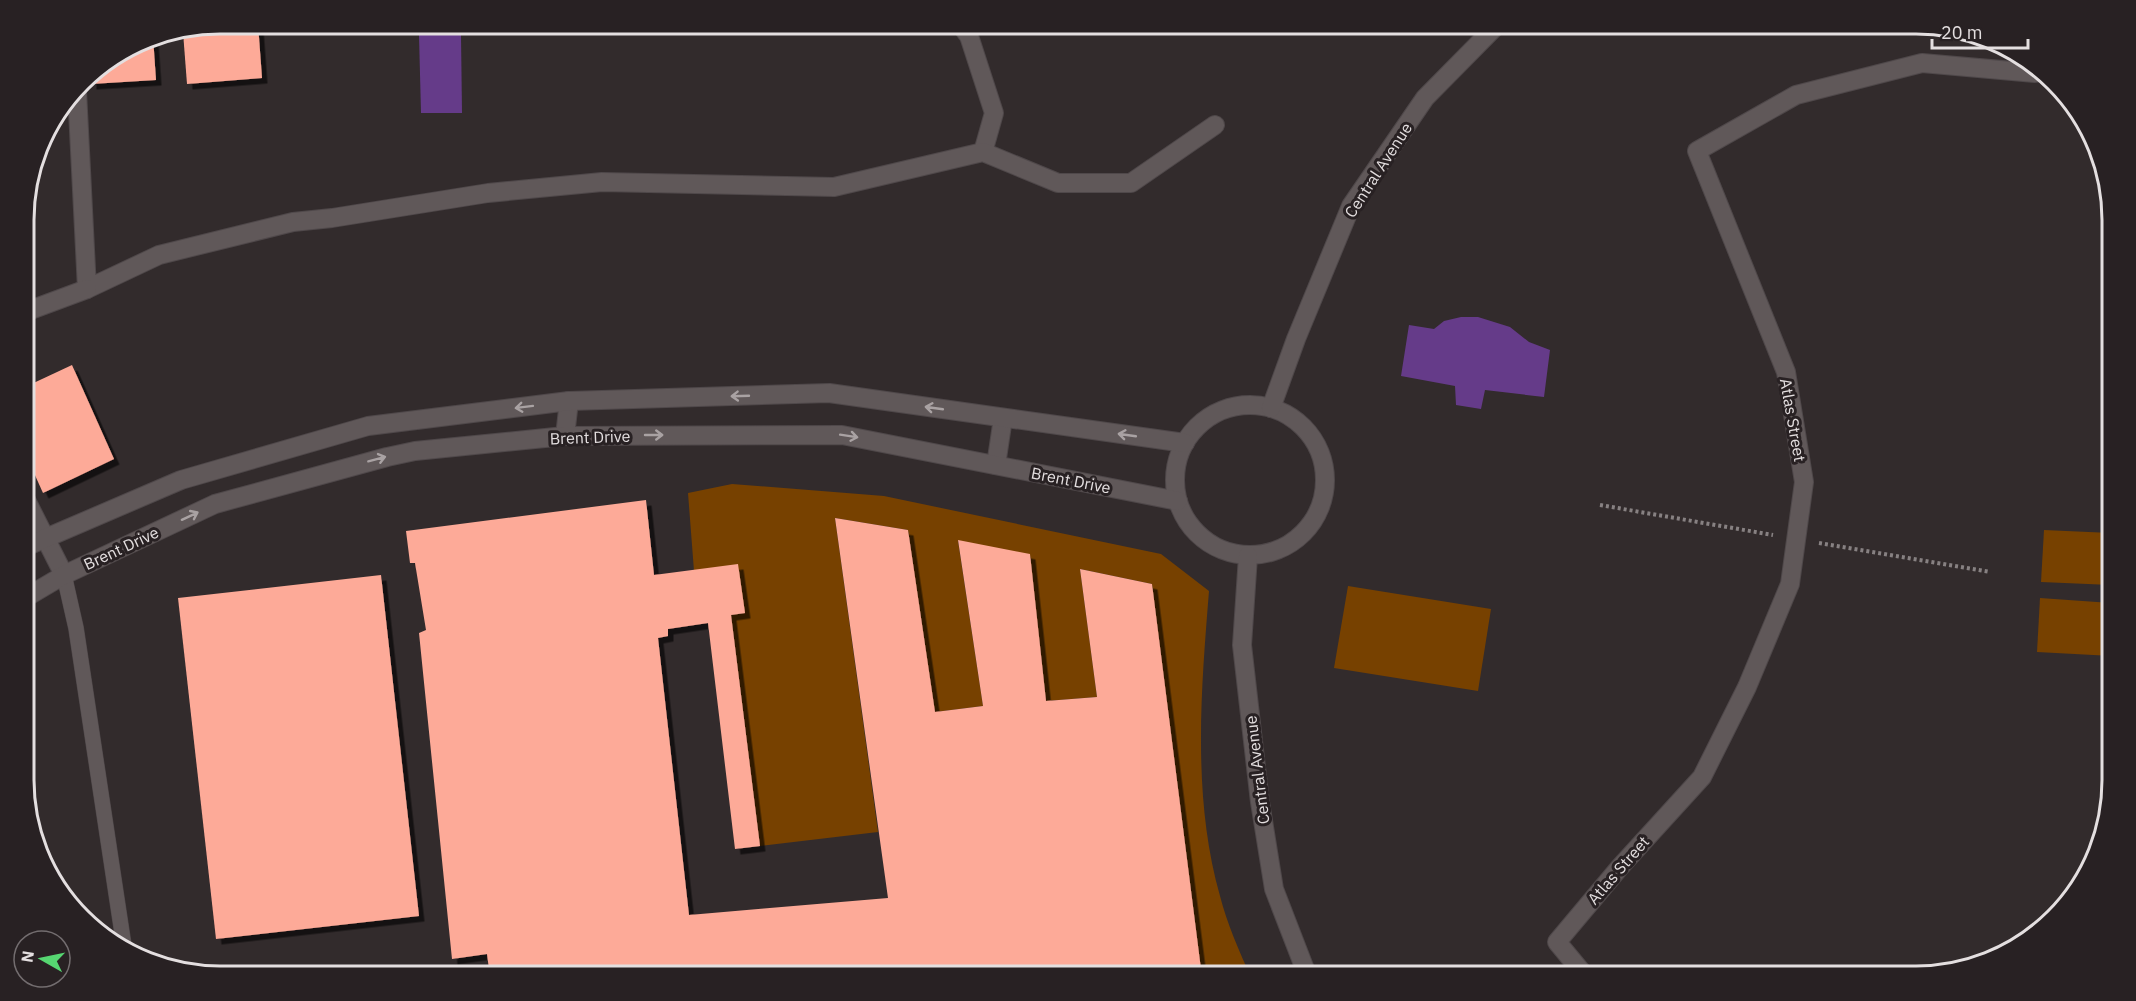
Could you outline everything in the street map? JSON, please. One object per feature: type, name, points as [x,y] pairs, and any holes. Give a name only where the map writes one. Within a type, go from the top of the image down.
[{"type":"street","points":[[968,34],[994,113],[983,152]]},
{"type":"street","name":"Central Avenue","points":[[1271,408],[1296,339],[1351,206],[1425,98],[1488,34]]},
{"type":"street","name":"Atlas Street","points":[[1577,966],[1557,942],[1620,867],[1702,777],[1747,687],[1790,584],[1804,482],[1786,372],[1697,151],[1796,95],[1922,63],[2028,72]]},
{"type":"street","points":[[78,102],[87,289]]},
{"type":"street","points":[[35,308],[87,289],[159,255],[293,222],[488,194],[602,182],[834,187],[983,152],[1058,183],[1131,183],[1215,125]]},
{"type":"street","points":[[34,542],[181,480],[368,426],[568,401],[829,393],[1185,443]]},
{"type":"street","points":[[565,436],[568,401]]},
{"type":"street","points":[[1246,405],[1271,408],[1293,418],[1310,434],[1322,456],[1326,480],[1322,504],[1311,525],[1294,542],[1272,553],[1248,556],[1225,552],[1204,540],[1188,523],[1178,501],[1175,481],[1178,462],[1185,443],[1200,424],[1222,410],[1246,405]]},
{"type":"street","points":[[996,465],[1003,418]]},
{"type":"street","name":"Brent Drive","points":[[34,592],[64,575],[215,504],[396,455],[565,436],[842,435],[1178,501]]},
{"type":"street","points":[[34,516],[64,575]]},
{"type":"street","name":"Central Avenue","points":[[1248,556],[1242,645],[1260,802],[1274,889],[1304,966]]},
{"type":"lane","points":[[64,575],[76,628],[123,939]]},
{"type":"shaded area","points":[[419,35],[461,35],[462,113],[421,113]]},
{"type":"shaded area","points":[[1461,317],[1478,317],[1510,327],[1529,342],[1550,350],[1544,397],[1485,390],[1481,409],[1456,405],[1455,386],[1401,376],[1409,325],[1434,329],[1444,321]]},
{"type":"shaded area","points":[[732,484],[884,496],[1161,554],[1209,591],[1203,667],[1201,744],[1205,821],[1211,859],[1223,906],[1246,966],[1201,966],[1152,584],[1080,569],[1097,697],[1046,701],[1030,555],[958,541],[983,706],[935,712],[908,530],[835,518],[878,832],[760,846],[731,615],[745,613],[694,571],[688,493]]},
{"type":"shaded area","points":[[2044,530],[2102,533],[2102,585],[2041,582]]},
{"type":"shaded area","points":[[1348,586],[1491,609],[1478,691],[1334,668]]},
{"type":"shaded area","points":[[2040,598],[2102,602],[2102,655],[2037,652]]},
{"type":"building","points":[[221,34],[259,34],[262,78],[187,84],[183,38]]},
{"type":"building","points":[[154,47],[156,80],[95,84],[128,59]]},
{"type":"building","points":[[72,365],[114,459],[43,493],[35,474],[35,382]]},
{"type":"building","points":[[646,500],[654,575],[738,564],[745,613],[731,615],[760,846],[735,849],[708,623],[668,629],[668,636],[658,638],[689,915],[888,898],[835,518],[908,530],[935,712],[983,706],[958,540],[1030,554],[1046,701],[1097,697],[1080,569],[1152,584],[1201,966],[489,966],[487,954],[452,959],[419,633],[426,630],[415,563],[410,563],[406,531]]},
{"type":"building","points":[[381,575],[419,916],[216,939],[178,598]]}]
